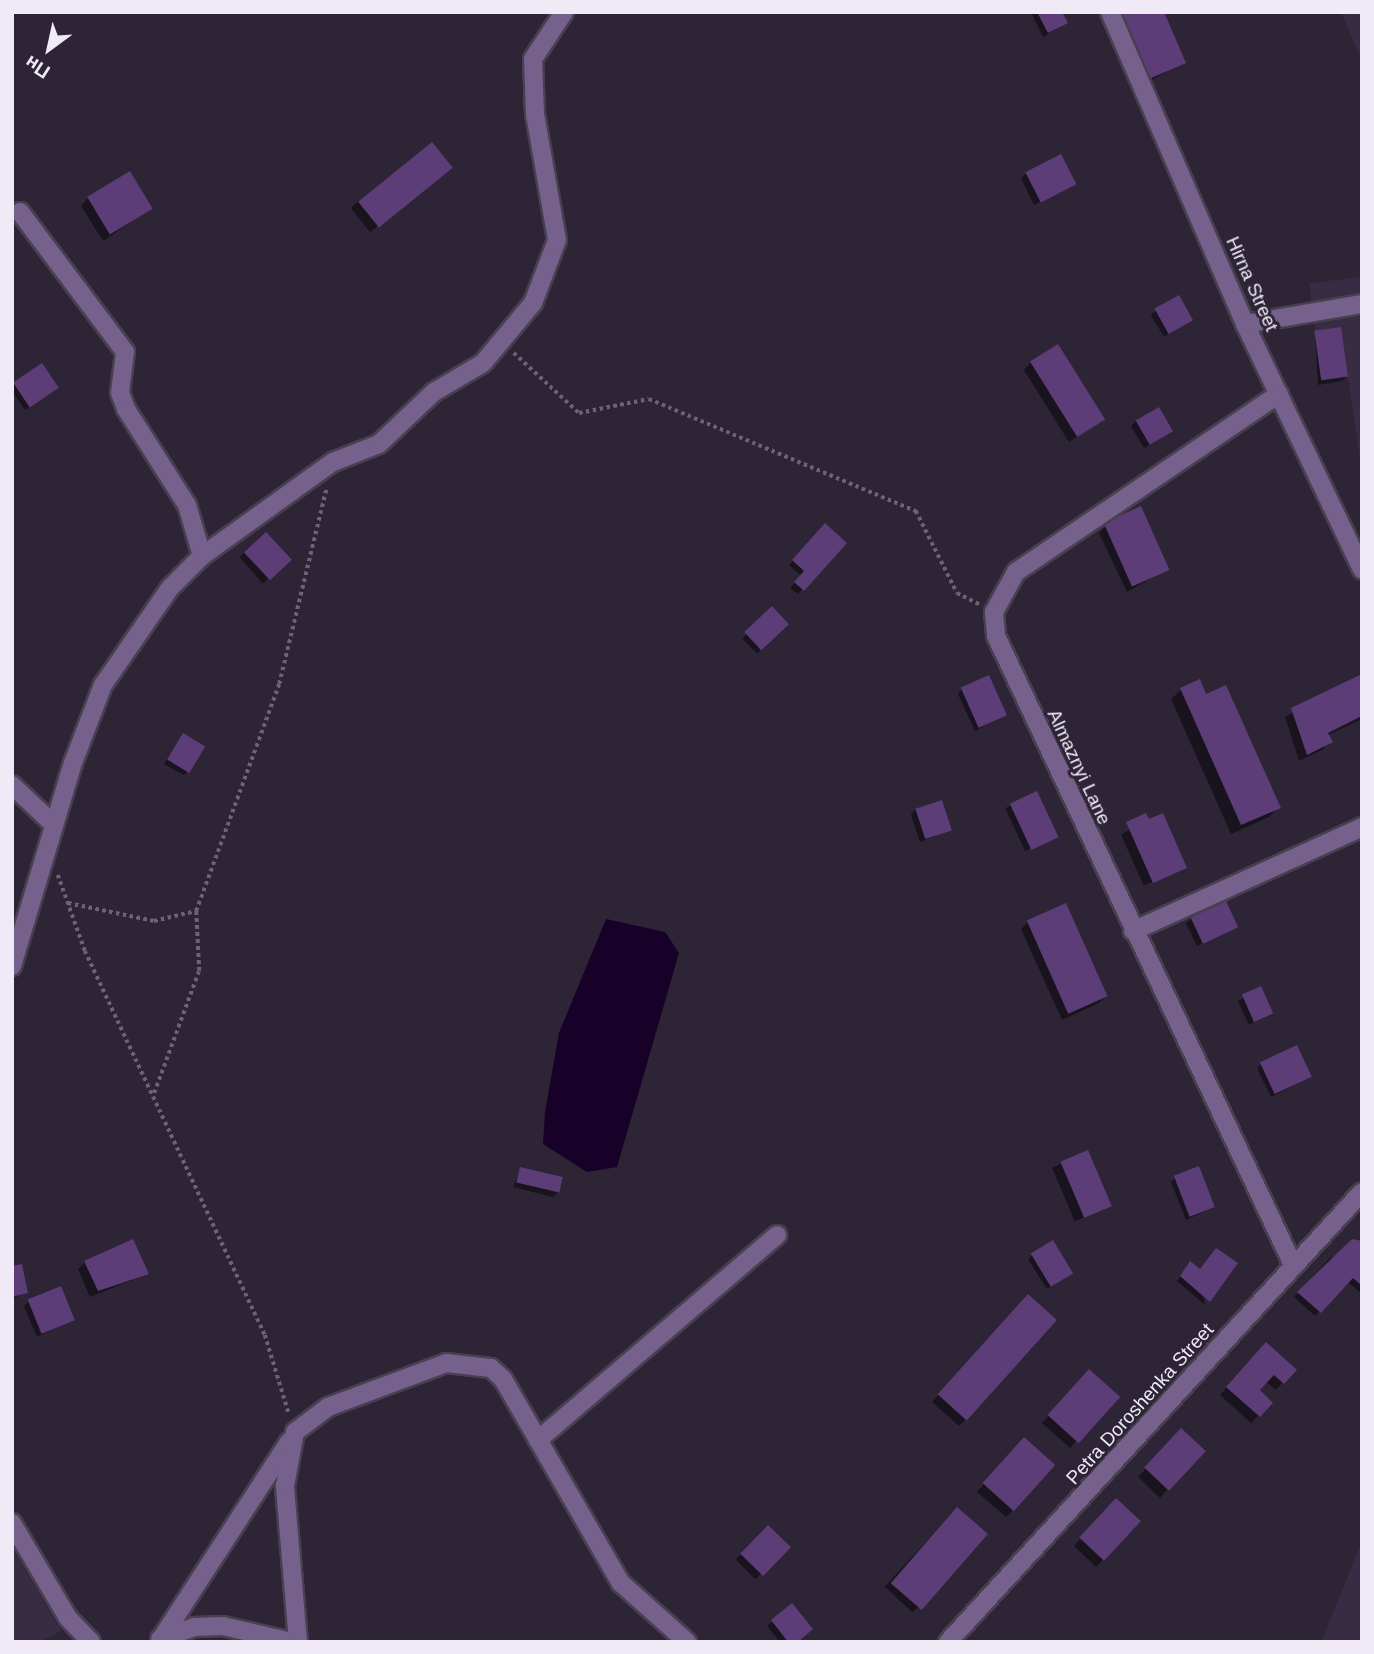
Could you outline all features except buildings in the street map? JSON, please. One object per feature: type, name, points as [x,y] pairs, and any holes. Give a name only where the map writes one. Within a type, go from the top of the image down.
[{"type":"street","points":[[12,966],[53,824],[103,685],[170,588],[202,556],[333,462],[379,444],[434,392],[504,343],[533,303],[557,240],[531,84],[540,43],[564,12]]},
{"type":"street","name":"Hirna Street","points":[[1110,12],[1245,324],[1362,569]]},
{"type":"street","points":[[20,212],[125,352],[120,393],[125,409],[187,505],[202,556]]},
{"type":"street","points":[[1245,324],[1362,304]]},
{"type":"street","points":[[994,612],[1016,572],[1279,394]]},
{"type":"street","name":"Almaznyi Lane","points":[[994,612],[996,636],[1293,1265]]},
{"type":"street","points":[[12,785],[53,824]]},
{"type":"street","points":[[1133,931],[1362,827]]},
{"type":"street","name":"Petra Doroshenka Street","points":[[948,1642],[1362,1192]]},
{"type":"street","points":[[538,1440],[777,1235]]},
{"type":"street","points":[[157,1640],[295,1432],[328,1407],[446,1363],[491,1368],[538,1440],[621,1583],[687,1642]]},
{"type":"street","points":[[295,1432],[285,1486],[298,1642]]},
{"type":"street","points":[[12,1523],[68,1618],[92,1642]]},
{"type":"street","points":[[157,1640],[223,1626],[292,1642]]},
{"type":"path","points":[[504,343],[579,413],[649,399],[916,511],[957,593],[994,612]]},
{"type":"path","points":[[154,1093],[199,971],[196,911],[279,684],[333,462]]},
{"type":"path","points":[[47,846],[68,902],[265,1335],[295,1432]]},
{"type":"path","points":[[68,902],[154,921],[196,911]]},
{"type":"shaded area","points":[[1341,12],[1362,12],[1362,61]]},
{"type":"shaded area","points":[[1362,277],[1362,472],[1348,378],[1322,381],[1309,283]]},
{"type":"shaded area","points":[[606,919],[665,932],[679,953],[617,1167],[587,1172],[543,1144],[545,1112],[559,1033]]},
{"type":"shaded area","points":[[1362,1542],[1362,1642],[1321,1642]]},
{"type":"shaded area","points":[[12,1547],[61,1631],[40,1642],[12,1642]]}]
